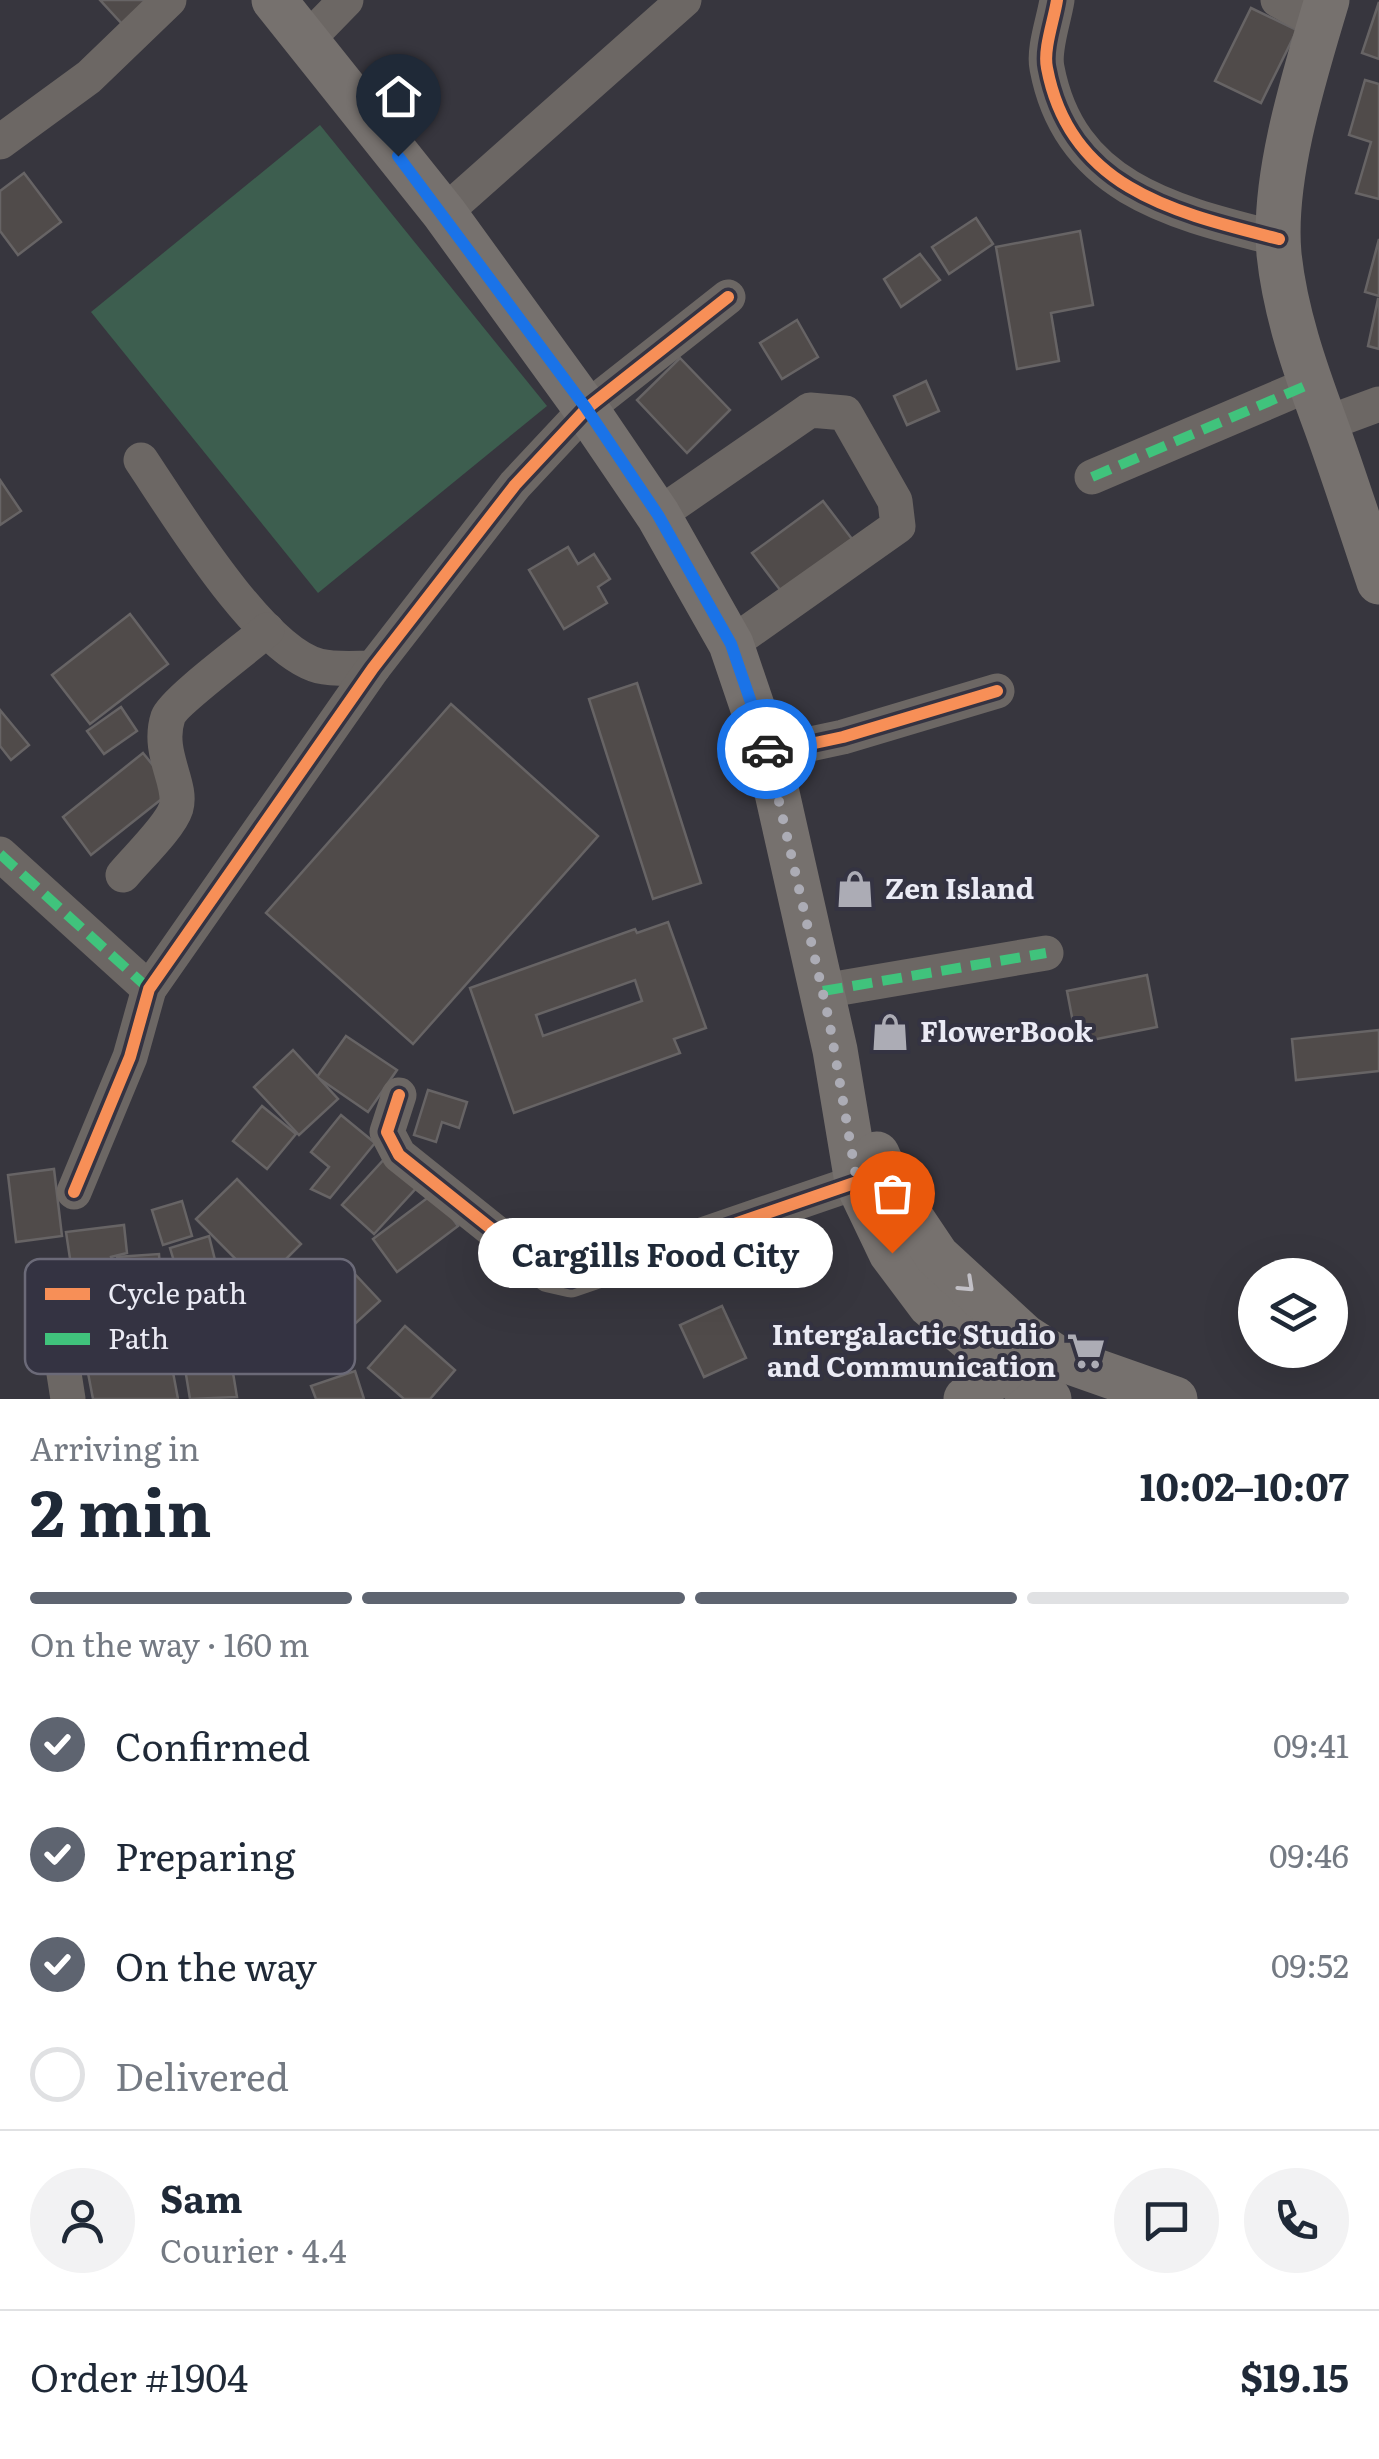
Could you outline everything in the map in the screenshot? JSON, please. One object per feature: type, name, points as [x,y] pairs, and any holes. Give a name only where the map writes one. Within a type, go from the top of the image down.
[{"type":"main road","points":[[274,0],[444,214],[586,408],[658,515],[731,644],[768,752],[823,991],[857,1182],[892,1253],[930,1305],[1032,1376],[1175,1399]]},
{"type":"main road","points":[[1324,11],[1305,74],[1282,185],[1279,240],[1286,291],[1317,404],[1379,582]]},
{"type":"main road","points":[[835,1050],[894,1192],[937,1256],[1032,1376]]},
{"type":"main road","points":[[966,1399],[1032,1376]]},
{"type":"street","points":[[0,142],[90,77],[169,0]]},
{"type":"street","points":[[307,40],[346,0]]},
{"type":"street","points":[[444,214],[684,0]]},
{"type":"street","points":[[1057,0],[1046,65],[1065,122],[1097,166],[1147,200],[1279,240]]},
{"type":"street","points":[[1278,0],[1324,11]]},
{"type":"street","points":[[74,1192],[130,1057],[150,989],[373,668],[516,484],[586,408],[728,297]]},
{"type":"street","points":[[1092,478],[1317,404],[1379,404]]},
{"type":"street","points":[[658,515],[810,410],[845,413],[895,500],[898,526],[731,644]]},
{"type":"street","points":[[140,460],[211,563],[293,655],[320,667],[373,668]]},
{"type":"street","points":[[124,875],[175,813],[178,797],[166,761],[169,713],[267,630]]},
{"type":"street","points":[[768,752],[843,736],[998,691]]},
{"type":"street","points":[[0,854],[150,989]]},
{"type":"street","points":[[823,991],[1046,953]]},
{"type":"street","points":[[399,1095],[386,1132],[399,1155],[550,1275],[571,1280],[857,1182]]},
{"type":"street","points":[[64,1374],[68,1399]]},
{"type":"green space","points":[[320,125],[547,406],[318,593],[91,312]]},
{"type":"building","points":[[100,0],[150,0],[123,25]]},
{"type":"building","points":[[1379,2],[1379,59],[1362,53]]},
{"type":"building","points":[[1251,8],[1297,30],[1261,103],[1215,81]]},
{"type":"building","points":[[1365,80],[1379,84],[1379,199],[1356,193],[1371,142],[1349,135]]},
{"type":"building","points":[[24,173],[61,222],[18,255],[0,231],[0,191]]},
{"type":"building","points":[[976,218],[993,244],[949,274],[932,247]]},
{"type":"building","points":[[1080,231],[1093,305],[1051,313],[1059,361],[1017,369],[996,247]]},
{"type":"building","points":[[1379,239],[1379,296],[1365,292]]},
{"type":"building","points":[[920,254],[940,280],[901,307],[884,279]]},
{"type":"building","points":[[1379,299],[1379,349],[1368,346]]},
{"type":"building","points":[[797,320],[818,357],[782,379],[760,343]]},
{"type":"building","points":[[680,358],[730,410],[687,453],[637,400]]},
{"type":"building","points":[[926,381],[939,411],[907,425],[894,396]]},
{"type":"building","points":[[0,480],[21,511],[0,525]]},
{"type":"building","points":[[823,501],[852,539],[781,591],[752,553]]},
{"type":"building","points":[[568,547],[578,564],[594,554],[610,579],[598,587],[607,603],[564,629],[529,570]]},
{"type":"building","points":[[130,614],[168,664],[90,724],[52,675]]},
{"type":"building","points":[[637,683],[701,883],[653,899],[589,699]]},
{"type":"building","points":[[451,704],[598,836],[413,1044],[266,913]]},
{"type":"building","points":[[121,707],[137,731],[104,754],[87,731]]},
{"type":"building","points":[[0,710],[29,745],[11,760],[0,746]]},
{"type":"building","points":[[143,753],[173,790],[91,855],[63,817]]},
{"type":"building","points":[[668,922],[706,1028],[674,1039],[680,1053],[514,1113],[470,988],[635,929],[637,933]],"holes":[[[635,980],[642,1001],[543,1036],[536,1015]]]},
{"type":"building","points":[[1147,975],[1157,1027],[1077,1043],[1067,991]]},
{"type":"building","points":[[1379,1030],[1379,1071],[1296,1080],[1292,1039]]},
{"type":"building","points":[[346,1036],[397,1070],[368,1112],[317,1077]]},
{"type":"building","points":[[293,1050],[338,1099],[299,1135],[254,1087]]},
{"type":"building","points":[[428,1090],[467,1102],[459,1128],[442,1122],[436,1142],[414,1135]]},
{"type":"building","points":[[262,1106],[296,1134],[267,1169],[233,1141]]},
{"type":"building","points":[[341,1115],[375,1143],[330,1198],[311,1189],[329,1167],[311,1152]]},
{"type":"building","points":[[388,1155],[420,1184],[374,1234],[342,1205]]},
{"type":"building","points":[[54,1169],[62,1236],[16,1242],[8,1175]]},
{"type":"building","points":[[237,1179],[301,1244],[286,1259],[236,1259],[196,1219]]},
{"type":"building","points":[[434,1193],[458,1226],[397,1272],[373,1239]]},
{"type":"building","points":[[182,1201],[192,1236],[163,1245],[152,1210]]},
{"type":"building","points":[[124,1225],[127,1253],[112,1259],[70,1259],[66,1232]]},
{"type":"building","points":[[209,1236],[215,1259],[173,1259],[170,1248]]},
{"type":"building","points":[[159,1254],[159,1259],[117,1259]]},
{"type":"building","points":[[355,1274],[380,1301],[355,1324]]},
{"type":"building","points":[[722,1306],[746,1358],[704,1377],[680,1325]]},
{"type":"building","points":[[405,1326],[455,1370],[430,1399],[404,1399],[368,1368]]},
{"type":"building","points":[[355,1371],[364,1399],[316,1399],[311,1386]]},
{"type":"building","points":[[88,1374],[173,1374],[178,1399],[93,1399]]},
{"type":"building","points":[[186,1374],[233,1374],[237,1397],[190,1399]]},
{"type":"marked path","points":[[1092,477],[1310,384]]},
{"type":"marked path","points":[[0,854],[149,989]]},
{"type":"marked path","points":[[823,991],[1046,953]]},
{"type":"cycle path","points":[[1057,0],[1047,68],[1059,109],[1079,143],[1104,169],[1133,190],[1167,206],[1279,239]]},
{"type":"cycle path","points":[[74,1192],[130,1057],[149,989],[373,668],[515,485],[586,409],[728,297]]},
{"type":"cycle path","points":[[768,753],[843,737],[997,691]]},
{"type":"cycle path","points":[[399,1095],[387,1132],[399,1155],[549,1275],[571,1280],[857,1182]]},
{"type":"way so far","points":[[767,749],[829,1020],[857,1182],[892,1253]]},
{"type":"place","name":"Zen Island","points":[[855,889]]},
{"type":"place","name":"FlowerBook","points":[[890,1032]]},
{"type":"place","name":"Cargills Food City","points":[[892,1253]]},
{"type":"place","name":"Intergalactic Studio and Communication","points":[[1086,1351]]},
{"type":"route","points":[[398,156],[586,408],[658,515],[731,644],[767,749]]}]
